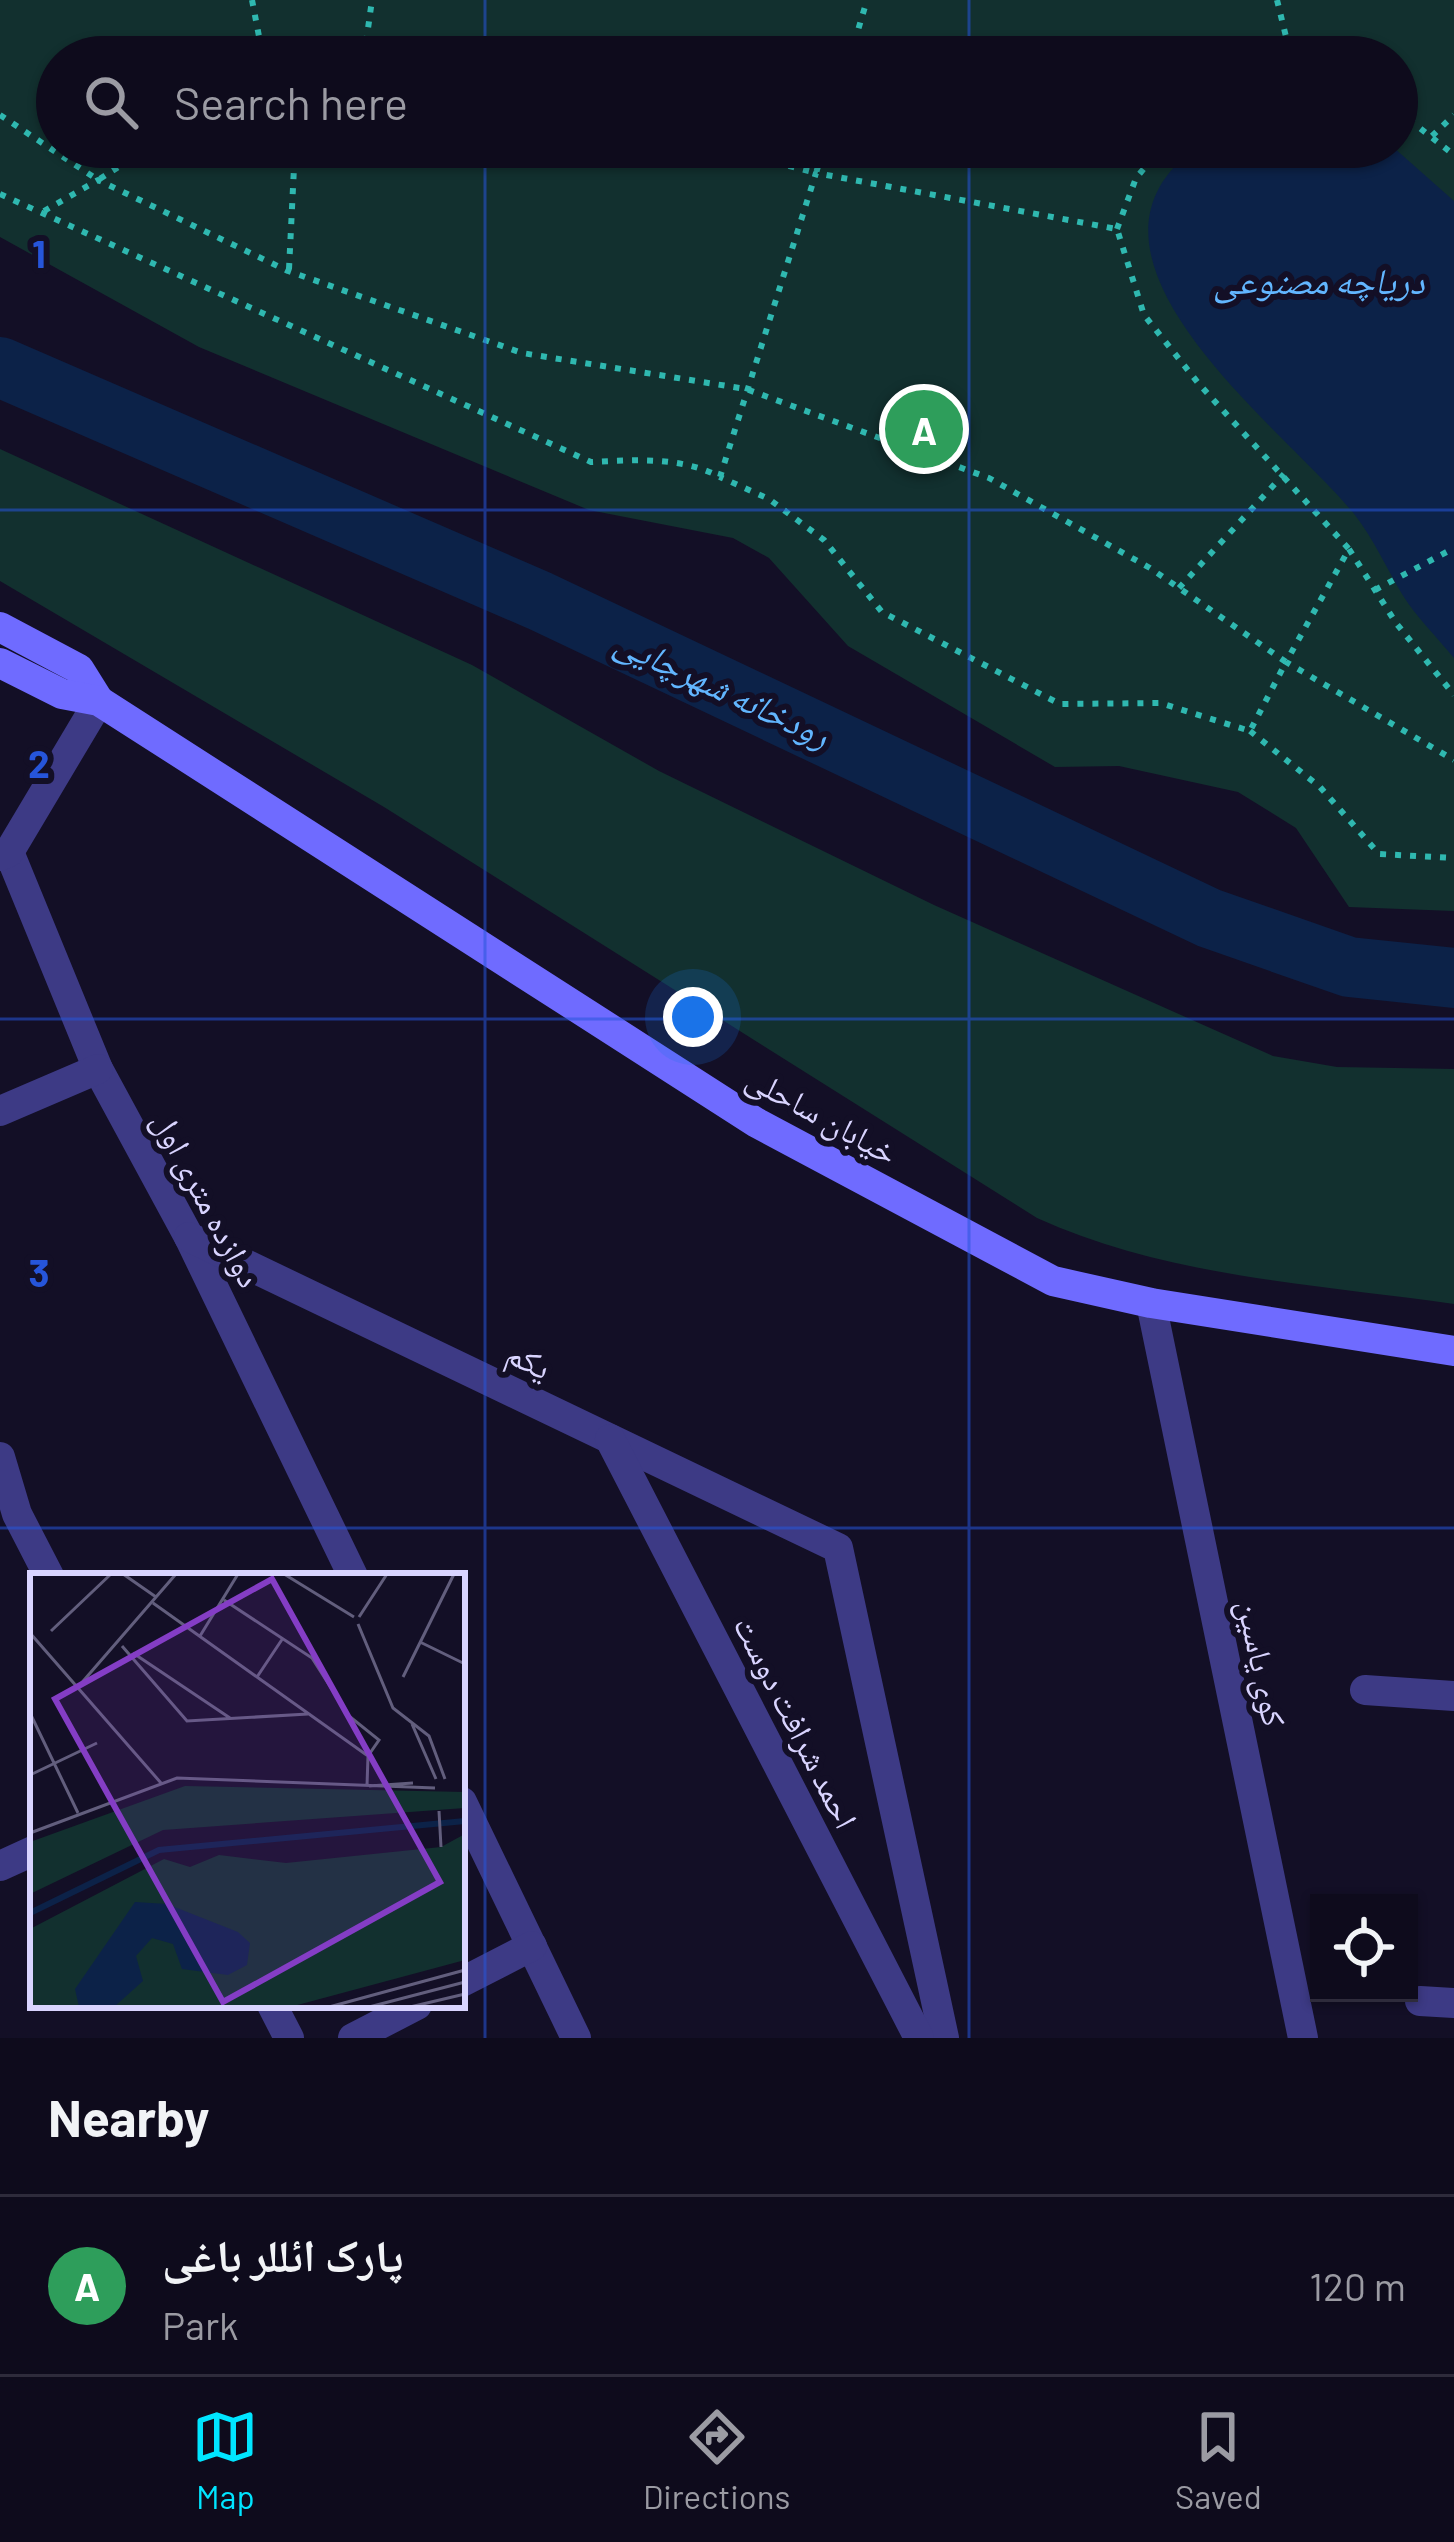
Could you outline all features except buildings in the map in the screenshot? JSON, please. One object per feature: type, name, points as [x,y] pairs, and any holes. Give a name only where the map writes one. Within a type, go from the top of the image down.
[{"type":"street","name":"خیابان ساحلی","points":[[0,627],[79,669],[100,701]]},
{"type":"street","name":"خیابان ساحلی","points":[[0,663],[62,694],[100,701],[757,1123],[1053,1281],[1151,1303],[1454,1352]]},
{"type":"street","points":[[4,854],[100,701]]},
{"type":"street","name":"دوازده متری اول","points":[[4,854],[98,1069],[190,1237],[351,1573]]},
{"type":"street","points":[[0,1111],[98,1069]]},
{"type":"street","name":"یکم","points":[[190,1237],[838,1548]]},
{"type":"street","name":"کوی یاسین","points":[[1151,1303],[1294,2036]]},
{"type":"street","name":"احمد شرافت دوست","points":[[610,1439],[919,2038]]},
{"type":"street","points":[[0,1457],[17,1514],[47,1573]]},
{"type":"street","name":"احمد شرافت دوست","points":[[838,1548],[944,2038]]},
{"type":"street","points":[[1365,1690],[1454,1696]]},
{"type":"street","points":[[465,1808],[576,2038]]},
{"type":"street","points":[[0,1866],[30,1852]]},
{"type":"street","points":[[465,1980],[532,1946]]},
{"type":"street","points":[[1420,2001],[1454,2003]]},
{"type":"street","points":[[274,2008],[290,2038]]},
{"type":"street","points":[[353,2038],[411,2008]]},
{"type":"path","points":[[252,0],[259,36]]},
{"type":"path","points":[[368,36],[372,0]]},
{"type":"path","points":[[856,36],[866,0]]},
{"type":"path","points":[[1276,0],[1285,36]]},
{"type":"path","points":[[0,116],[36,140]]},
{"type":"path","points":[[1432,136],[1454,116]]},
{"type":"path","points":[[1418,126],[1454,155]]},
{"type":"path","points":[[80,168],[289,272],[523,353],[746,389],[989,478],[1179,588],[1286,662],[1454,760]]},
{"type":"path","points":[[44,211],[117,168]]},
{"type":"path","points":[[289,272],[294,168]]},
{"type":"path","points":[[797,168],[1117,229]]},
{"type":"path","points":[[720,478],[818,168]]},
{"type":"path","points":[[1144,168],[1117,229],[1144,315],[1199,385],[1349,549],[1454,695]]},
{"type":"path","points":[[0,194],[591,462],[637,459],[699,466],[769,499],[824,540],[882,612],[1060,704],[1160,703],[1250,731],[1320,787],[1379,854],[1454,858]]},
{"type":"path","points":[[1179,588],[1283,474]]},
{"type":"path","points":[[1375,590],[1454,548]]},
{"type":"path","points":[[1250,731],[1349,549]]},
{"type":"green space","points":[[0,0],[1454,0],[1454,911],[1349,907],[1296,828],[1238,792],[1119,766],[1055,767],[848,646],[769,558],[733,538],[589,510],[199,347],[0,237]]},
{"type":"green space","points":[[0,449],[472,665],[659,771],[934,905],[1273,1056],[1337,1067],[1454,1069],[1454,1304],[1189,1266],[1086,1238],[1037,1218],[384,807],[0,581]]},
{"type":"water","name":"دریاچه مصنوعی","points":[[1178,168],[1417,168],[1454,201],[1454,658],[1408,602],[1355,515],[1194,340],[1163,289],[1149,239],[1158,191]]},
{"type":"waterway","name":"رودخانه شهرچایی","points":[[0,367],[540,601],[1209,918],[1349,967],[1454,978]]},
{"type":"place","name":"پارک ائللر باغی","points":[[924,429]]}]
